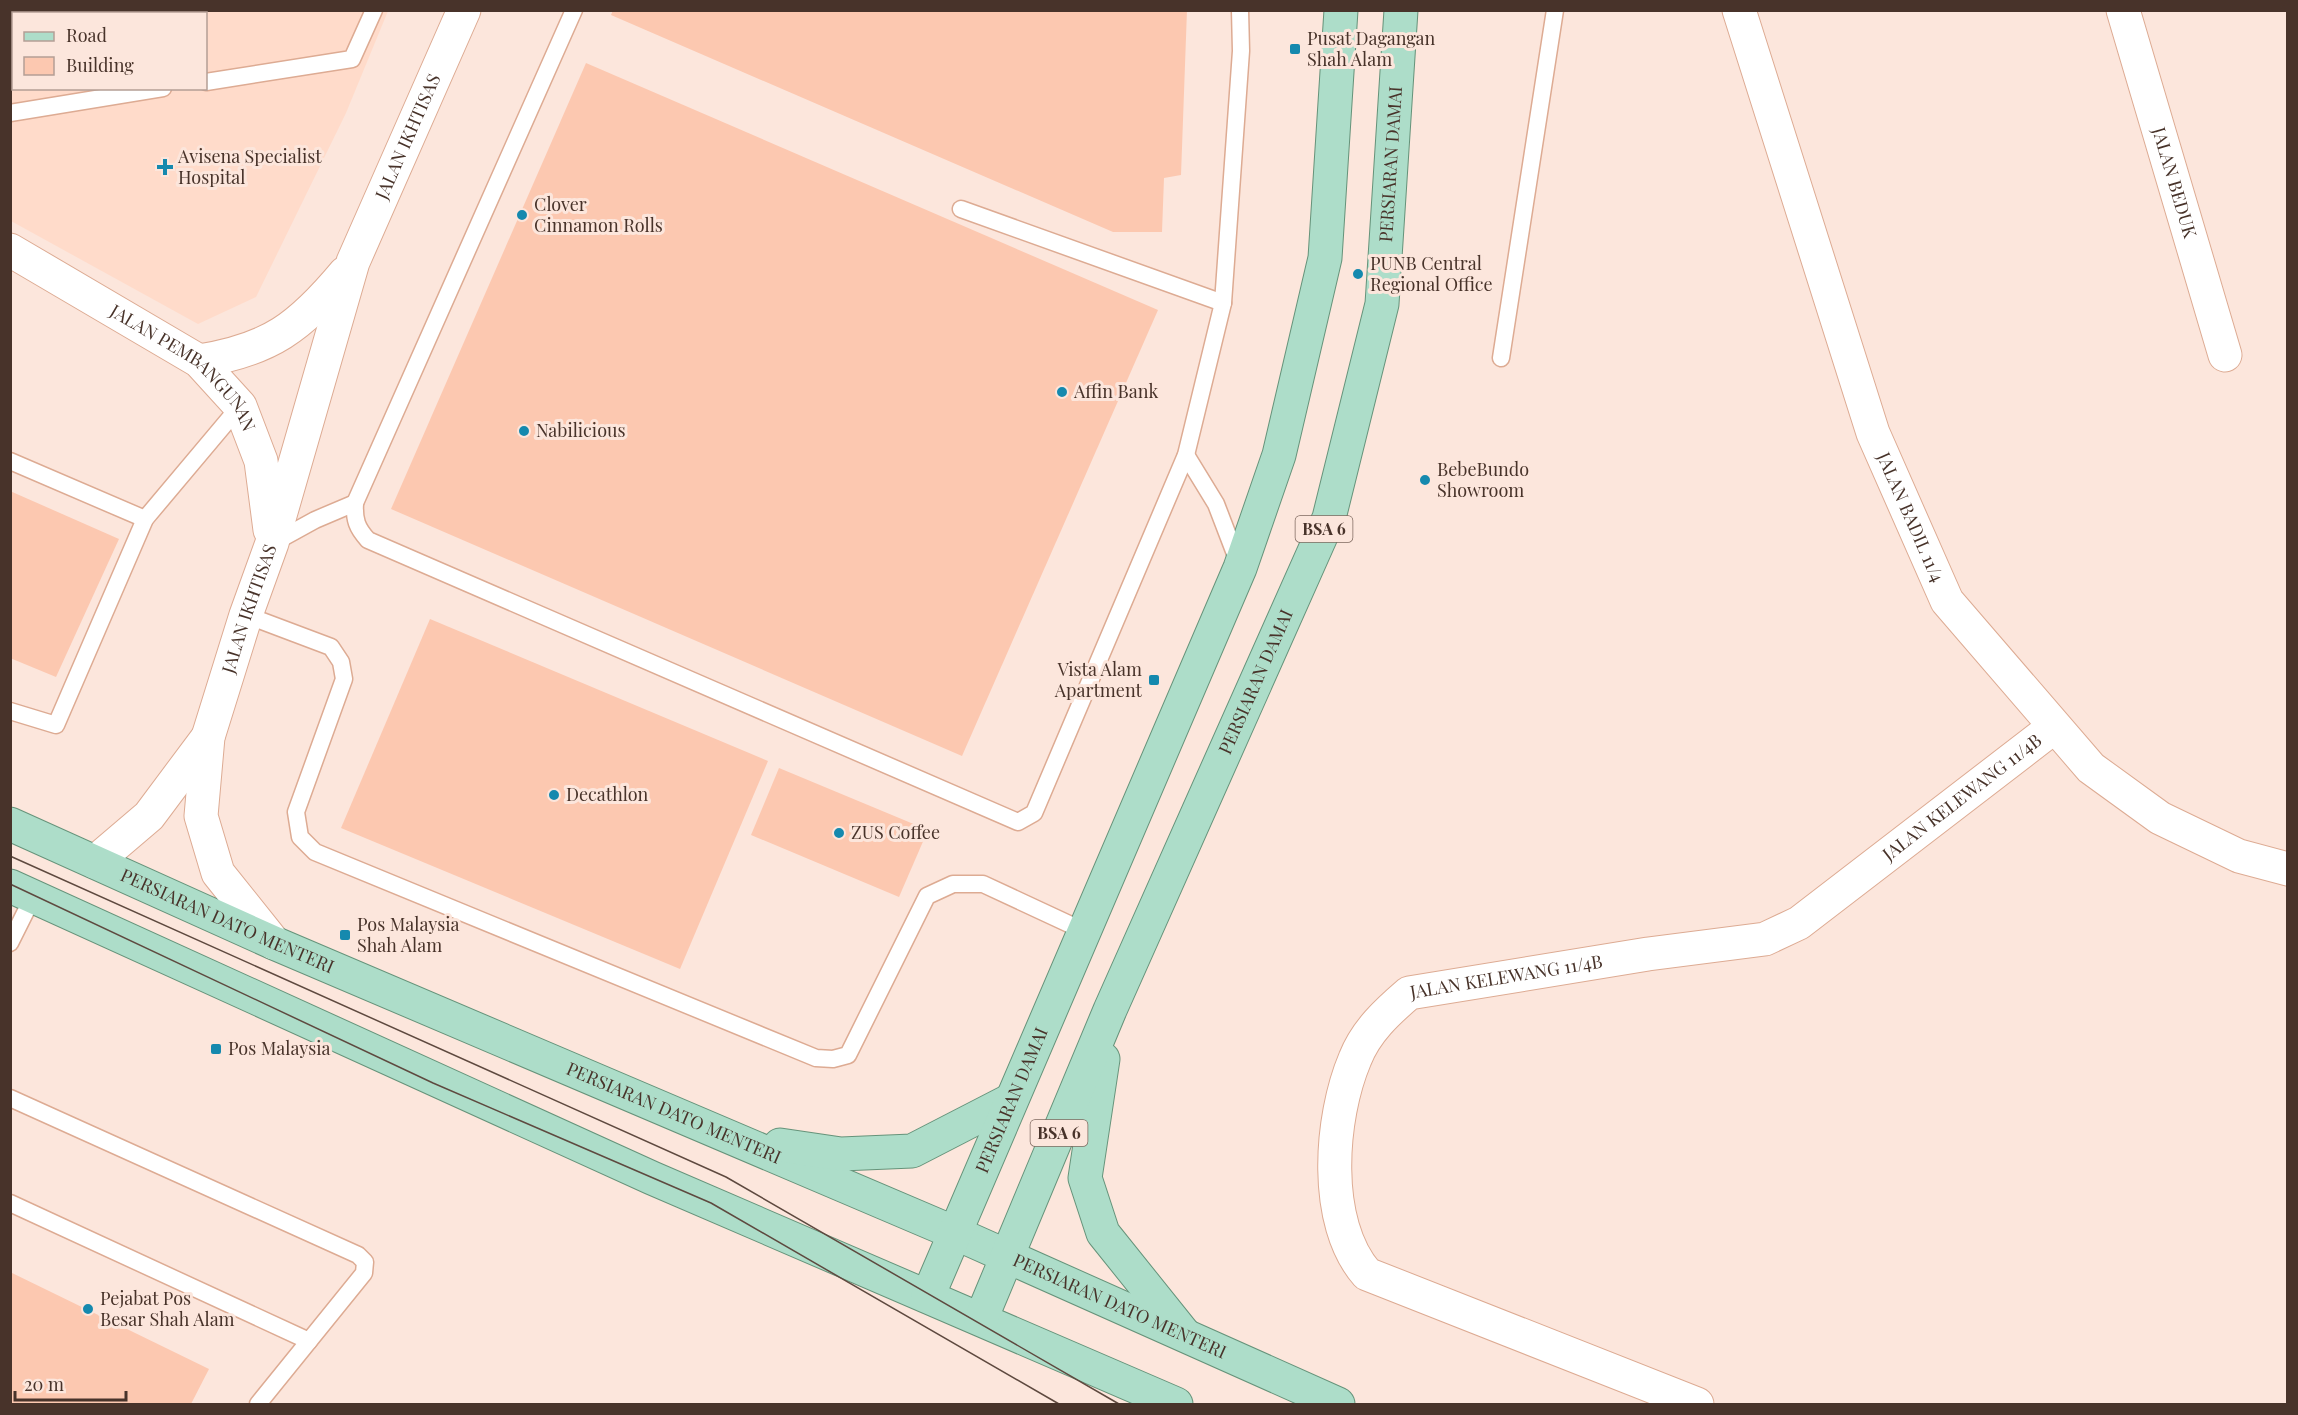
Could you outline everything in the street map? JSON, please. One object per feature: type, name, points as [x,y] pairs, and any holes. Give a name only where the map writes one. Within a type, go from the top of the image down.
[{"type":"main road","name":"PERSIARAN DAMAI","points":[[928,1296],[1240,568],[1279,455],[1325,258],[1341,53],[1341,10]]},
{"type":"main road","name":"PERSIARAN DAMAI","points":[[981,1319],[1110,1010],[1329,518],[1382,304],[1401,10]]},
{"type":"main road","name":"PERSIARAN DATO MENTERI","points":[[10,824],[274,943],[955,1233],[1189,1340],[1338,1404]]},
{"type":"main road","points":[[22,891],[652,1178],[1176,1404]]},
{"type":"main road","points":[[1110,1010],[1085,1178],[1103,1233],[1189,1340]]},
{"type":"main road","points":[[736,1138],[841,1154],[912,1151],[1011,1100]]},
{"type":"street","name":"JALAN IKHTISAS","points":[[274,943],[218,873],[201,816],[208,737],[246,615],[272,543],[353,262],[464,10]]},
{"type":"street","name":"JALAN BADIL 11/4","points":[[1739,10],[1873,433],[1947,601],[2091,768],[2160,818],[2239,856],[2288,869]]},
{"type":"street","name":"JALAN BEDUK","points":[[2123,10],[2225,355]]},
{"type":"street","name":"JALAN PEMBANGUNAN","points":[[10,250],[199,361],[240,406],[261,461],[272,543]]},
{"type":"street","name":"JALAN IKHTISAS","points":[[199,361],[229,356],[268,343],[315,309],[353,262]]},
{"type":"street","name":"JALAN KELEWANG 11/4B","points":[[1697,1404],[1367,1274],[1357,1262],[1343,1232],[1336,1158],[1340,1104],[1355,1058],[1379,1018],[1409,993],[1648,954],[1765,939],[1799,923],[2054,727]]},
{"type":"street","points":[[95,862],[149,816],[208,737]]},
{"type":"lane","points":[[207,82],[352,59],[374,10]]},
{"type":"lane","points":[[574,10],[355,503],[354,519],[358,529],[368,540],[1018,822],[1034,813],[1186,455],[1223,303],[1241,51],[1240,10]]},
{"type":"lane","points":[[1501,357],[1555,10]]},
{"type":"lane","points":[[10,112],[151,90]]},
{"type":"lane","points":[[961,209],[1223,303]]},
{"type":"lane","points":[[10,711],[56,725],[145,519],[240,406]]},
{"type":"lane","points":[[1186,455],[1216,504],[1240,568]]},
{"type":"lane","points":[[10,461],[145,519]]},
{"type":"lane","points":[[272,543],[315,520],[355,503]]},
{"type":"lane","points":[[246,615],[331,647],[341,662],[344,679],[296,812],[300,837],[315,852],[816,1058],[833,1059],[848,1055],[927,896],[953,884],[983,884],[1084,931]]},
{"type":"lane","points":[[10,943],[22,891]]},
{"type":"lane","points":[[10,1098],[358,1255],[365,1262],[364,1273],[258,1404]]},
{"type":"lane","points":[[10,1203],[309,1341]]},
{"type":"shaded area","name":"Avisena Specialist Hospital","points":[[10,11],[388,11],[346,113],[256,297],[198,324],[11,221]]},
{"type":"building","points":[[613,10],[1187,10],[1181,175],[1164,178],[1162,232],[1113,232],[611,15]]},
{"type":"building","points":[[586,63],[1158,310],[962,756],[391,509]]},
{"type":"building","points":[[10,491],[119,539],[56,677],[10,658]]},
{"type":"building","name":"Decathlon","points":[[430,619],[768,761],[680,969],[341,828]]},
{"type":"building","name":"ZUS Coffee","points":[[779,768],[928,830],[899,897],[751,835]]},
{"type":"building","points":[[10,1272],[209,1369],[191,1404],[10,1404]]},
{"type":"tram line","points":[[10,856],[726,1177],[1119,1404]]},
{"type":"tram line","points":[[10,884],[433,1083],[711,1203],[1059,1404]]},
{"type":"place","name":"Pusat Dagangan Shah Alam","points":[[1295,49]]},
{"type":"place","name":"Avisena Specialist Hospital","points":[[165,167]]},
{"type":"place","name":"Clover Cinnamon Rolls","points":[[522,215]]},
{"type":"place","name":"PUNB Central Regional Office","points":[[1358,274]]},
{"type":"place","name":"Affin Bank","points":[[1062,392]]},
{"type":"place","name":"Nabilicious","points":[[524,431]]},
{"type":"place","name":"BebeBundo Showroom","points":[[1425,480]]},
{"type":"place","name":"Vista Alam Apartment","points":[[1154,680]]},
{"type":"place","name":"Decathlon","points":[[554,795]]},
{"type":"place","name":"ZUS Coffee","points":[[839,833]]},
{"type":"place","name":"Pos Malaysia Shah Alam","points":[[345,935]]},
{"type":"place","name":"Pos Malaysia","points":[[216,1049]]},
{"type":"place","name":"Pejabat Pos Besar Shah Alam","points":[[88,1309]]}]
